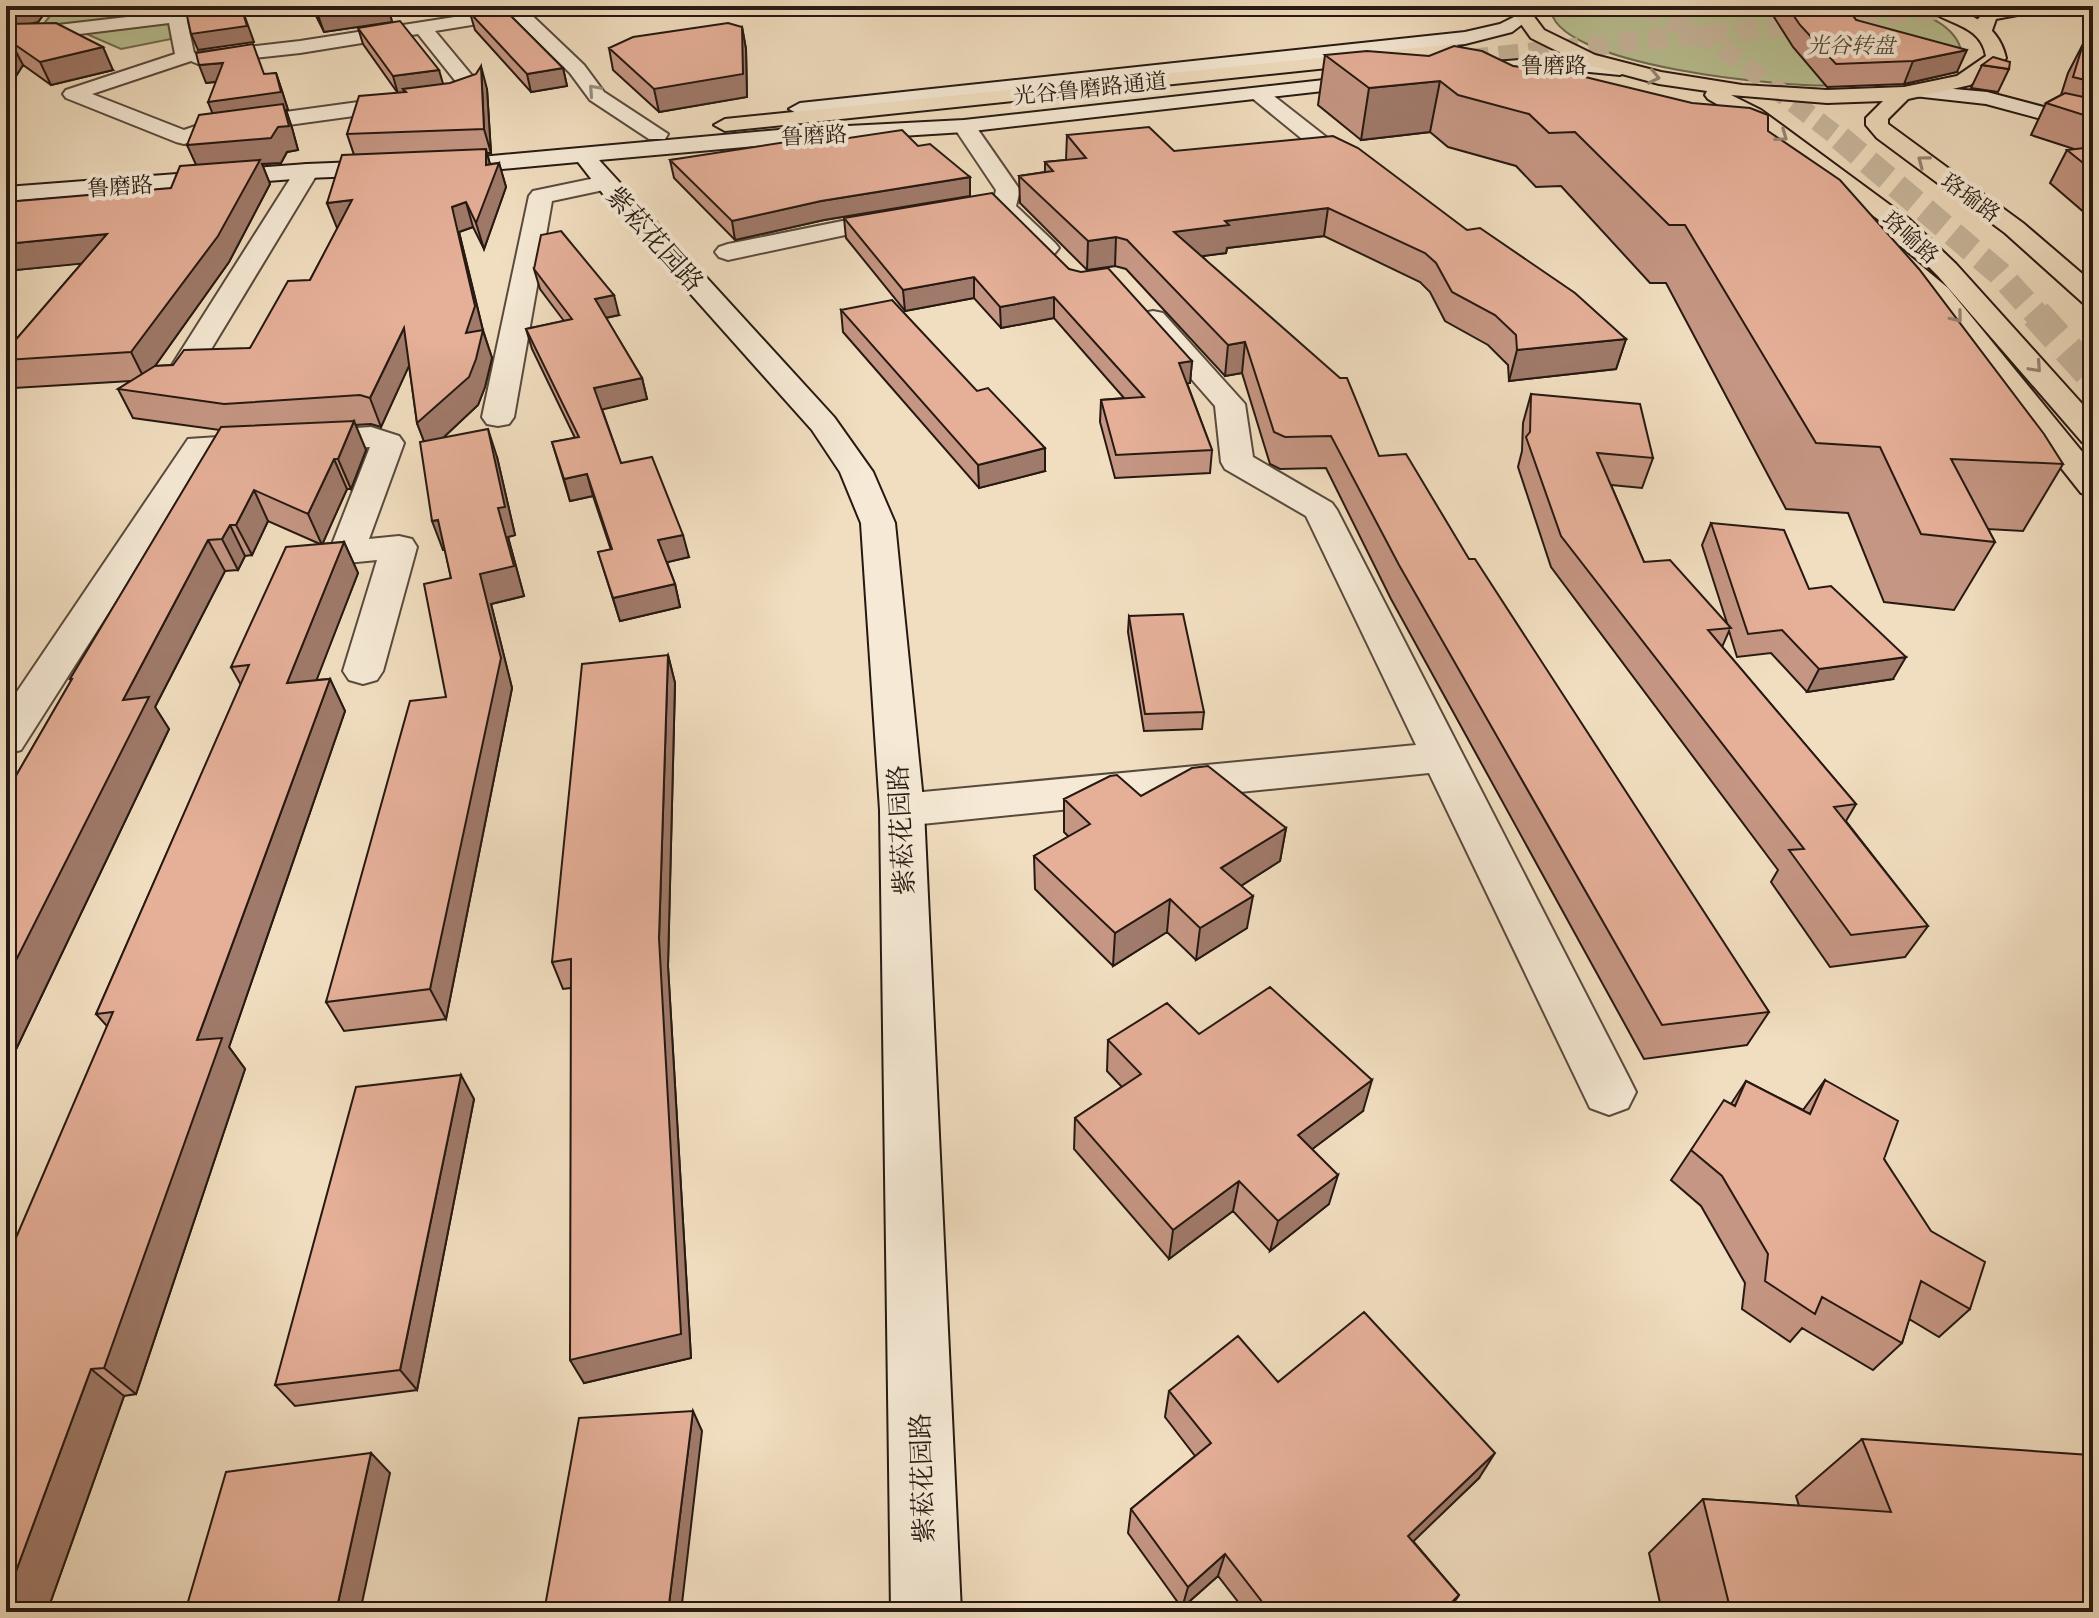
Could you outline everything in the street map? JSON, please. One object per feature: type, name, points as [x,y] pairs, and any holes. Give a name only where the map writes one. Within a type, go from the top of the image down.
[{"type":"main road","points":[[1519,12],[1529,29],[1554,44],[1620,69],[1691,84],[1777,95],[1910,93],[1946,87],[1982,74],[1996,58],[1996,50],[1983,32],[1933,6]]},
{"type":"main road","points":[[1983,32],[1982,25],[1990,15],[2039,6]]},
{"type":"main road","name":"光谷鲁磨路通道","points":[[725,125],[1461,55]]},
{"type":"main road","name":"光谷鲁磨路通道","points":[[790,136],[884,121],[1461,55]]},
{"type":"main road","name":"珞喻路","points":[[1691,84],[1753,115],[1909,217],[1947,270],[2093,435]]},
{"type":"main road","name":"珞瑜路","points":[[1910,93],[1880,112],[1877,125],[2014,228],[2093,297]]},
{"type":"main road","points":[[1756,149],[1769,155],[1866,231],[1938,294],[2093,486]]},
{"type":"main road","points":[[1943,208],[1987,216],[2014,228]]},
{"type":"street","points":[[6,37],[267,6]]},
{"type":"street","points":[[2085,6],[2093,9]]},
{"type":"street","points":[[159,84],[153,71],[177,61],[300,47],[515,9],[577,69],[597,96],[657,134]]},
{"type":"street","name":"鲁磨路","points":[[1432,74],[1519,12]]},
{"type":"street","points":[[175,157],[73,94],[185,57],[177,17]]},
{"type":"street","points":[[175,157],[204,130],[456,97],[474,90],[422,27]]},
{"type":"street","points":[[64,31],[103,49]]},
{"type":"street","points":[[155,46],[182,40]]},
{"type":"street","name":"鲁磨路","points":[[1461,55],[1620,69]]},
{"type":"street","points":[[1982,74],[2037,106],[2093,127]]},
{"type":"street","name":"鲁磨路","points":[[6,194],[307,171],[481,164],[594,169],[790,136],[964,126],[1401,77]]},
{"type":"street","points":[[1910,93],[1987,98],[2093,117]]},
{"type":"street","points":[[1259,94],[1342,155],[1270,159]]},
{"type":"street","points":[[172,111],[175,157]]},
{"type":"street","name":"鲁磨路","points":[[6,187],[175,157],[564,145],[725,125]]},
{"type":"street","points":[[964,126],[1008,190],[990,202],[1004,207],[1069,271]]},
{"type":"street","points":[[498,417],[541,196],[594,169]]},
{"type":"street","name":"紫菘花园路","points":[[594,169],[816,417],[866,486],[878,523],[902,810],[926,1612]]},
{"type":"street","points":[[175,384],[307,171]]},
{"type":"street","points":[[728,252],[930,212]]},
{"type":"street","points":[[1136,300],[1230,404],[1237,462],[1320,510],[1609,1092]]},
{"type":"street","points":[[6,740],[199,446],[371,437],[388,443],[347,552],[399,547],[363,671]]},
{"type":"street","points":[[902,810],[1443,757]]},
{"type":"green space","points":[[58,6],[181,6],[183,14],[37,32]]},
{"type":"green space","name":"光谷转盘","points":[[1551,6],[1902,6],[1945,27],[1958,41],[1961,50],[1843,84],[1774,83],[1727,78],[1676,70],[1588,44],[1560,27]]},
{"type":"green space","points":[[170,21],[171,39],[121,49],[82,32]]},
{"type":"building","points":[[241,6],[247,26],[191,34],[185,7]]},
{"type":"building","points":[[314,6],[384,6],[318,15]]},
{"type":"building","points":[[501,6],[563,68],[527,74],[470,13]]},
{"type":"building","points":[[1787,6],[1846,6],[1856,20],[1967,50],[1913,61],[1836,64]]},
{"type":"building","points":[[400,21],[439,70],[393,76],[358,28]]},
{"type":"building","points":[[56,23],[103,47],[40,62],[11,42],[6,51],[6,24]]},
{"type":"building","points":[[728,23],[742,27],[743,74],[654,89],[609,48],[633,37]]},
{"type":"building","points":[[253,44],[264,74],[276,73],[281,92],[208,102],[223,63],[199,65],[196,53]]},
{"type":"building","points":[[2083,44],[2093,45],[2093,82],[2073,77]]},
{"type":"building","points":[[1454,46],[1482,51],[1513,66],[1577,75],[1692,103],[1750,108],[1768,115],[1768,131],[1840,180],[1919,269],[2044,434],[2063,464],[1951,459],[1995,542],[1921,534],[1880,447],[1816,443],[1685,225],[1669,225],[1575,132],[1549,133],[1529,114],[1458,95],[1440,81],[1369,88],[1325,55],[1367,51],[1429,56]]},
{"type":"building","points":[[1993,57],[2010,62],[2009,69],[1982,65]]},
{"type":"building","points":[[481,66],[484,129],[347,134],[359,96],[406,92],[403,89],[450,83],[476,74]]},
{"type":"building","points":[[2065,93],[2093,99],[2093,118],[2046,103]]},
{"type":"building","points":[[283,104],[289,126],[278,127],[271,138],[187,145],[199,115]]},
{"type":"building","points":[[1149,127],[1174,151],[1333,136],[1358,148],[1467,230],[1480,228],[1575,293],[1626,339],[1517,350],[1516,335],[1495,315],[1452,292],[1436,263],[1425,253],[1328,208],[1225,221],[1229,225],[1174,232],[1340,378],[1347,378],[1379,456],[1406,454],[1469,559],[1475,559],[1769,1012],[1662,1025],[1399,565],[1331,436],[1285,437],[1274,432],[1245,342],[1228,345],[1127,240],[1116,237],[1088,241],[1019,176],[1053,171],[1045,162],[1086,158],[1067,135]]},
{"type":"building","points":[[902,130],[918,146],[930,144],[970,177],[821,201],[732,221],[670,160],[818,137],[822,142]]},
{"type":"building","points":[[2093,147],[2093,171],[2067,150]]},
{"type":"building","points":[[486,149],[486,165],[499,163],[476,223],[466,202],[452,207],[475,306],[466,333],[483,330],[476,359],[469,377],[417,423],[404,328],[370,398],[360,395],[224,404],[118,389],[155,366],[173,365],[184,350],[250,348],[288,281],[310,280],[352,200],[327,203],[342,155]]},
{"type":"building","points":[[260,160],[218,236],[131,352],[6,360],[6,351],[107,234],[6,244],[6,202],[171,188],[180,166]]},
{"type":"building","points":[[992,193],[1069,269],[1081,272],[1108,268],[1192,361],[1179,363],[1212,450],[1116,455],[1101,400],[1144,397],[1054,297],[1000,307],[974,277],[903,290],[844,218]]},
{"type":"building","points":[[561,231],[614,295],[595,299],[642,378],[594,388],[621,463],[652,457],[683,535],[658,540],[675,584],[613,598],[598,552],[612,549],[587,474],[564,479],[552,442],[579,437],[526,329],[572,319],[534,269],[541,235]]},
{"type":"building","points":[[892,300],[977,391],[988,388],[1045,448],[978,465],[841,310]]},
{"type":"building","points":[[1531,394],[1640,404],[1653,458],[1597,453],[1644,562],[1670,560],[1731,628],[1708,630],[1856,804],[1834,807],[1928,926],[1851,935],[1789,850],[1804,849],[1561,536],[1526,437],[1530,432]]},
{"type":"building","points":[[354,421],[338,459],[334,459],[308,514],[254,490],[236,525],[230,525],[222,539],[208,540],[123,700],[149,697],[6,980],[6,793],[70,679],[221,427]]},
{"type":"building","points":[[488,429],[505,507],[498,508],[514,566],[480,574],[501,658],[430,989],[326,1002],[410,701],[446,697],[424,584],[451,578],[438,520],[432,521],[420,442]]},
{"type":"building","points":[[1711,523],[1784,530],[1809,589],[1831,586],[1906,657],[1819,669],[1782,630],[1748,634]]},
{"type":"building","points":[[344,542],[287,683],[330,679],[197,1040],[222,1038],[104,1368],[91,1369],[6,1598],[6,1261],[113,1012],[96,1014],[249,665],[231,667],[286,547]]},
{"type":"building","points":[[1183,614],[1204,712],[1145,714],[1129,616]]},
{"type":"building","points":[[668,655],[659,938],[681,1334],[570,1360],[571,959],[552,962],[582,664]]},
{"type":"building","points":[[1208,766],[1286,828],[1221,868],[1253,896],[1200,928],[1170,899],[1115,933],[1034,856],[1090,824],[1064,799],[1117,775],[1141,796],[1192,768]]},
{"type":"building","points":[[1270,987],[1372,1080],[1298,1135],[1338,1175],[1278,1221],[1239,1181],[1173,1230],[1075,1118],[1141,1074],[1108,1040],[1167,1003],[1199,1034]]},
{"type":"building","points":[[461,1075],[400,1370],[275,1385],[356,1087]]},
{"type":"building","points":[[1825,1080],[1898,1121],[1884,1159],[1931,1231],[1985,1262],[1970,1309],[1921,1281],[1902,1343],[1822,1297],[1815,1314],[1765,1281],[1768,1254],[1722,1176],[1691,1150],[1724,1100],[1735,1106],[1746,1081],[1810,1114]]},
{"type":"building","points":[[1364,1312],[1495,1453],[1408,1536],[1459,1595],[1442,1612],[1270,1612],[1225,1554],[1188,1587],[1131,1509],[1211,1443],[1169,1391],[1238,1336],[1278,1382]]},
{"type":"building","points":[[693,1411],[668,1612],[544,1612],[579,1418]]},
{"type":"building","points":[[1862,1439],[2090,1455],[2093,1461],[2093,1612],[1731,1612],[1703,1499],[1891,1512]]},
{"type":"building","points":[[371,1453],[336,1612],[185,1612],[226,1472]]},
{"type":"tunnel","points":[[1643,6],[1715,42],[1842,140]]},
{"type":"tunnel","points":[[1469,59],[1973,6]]},
{"type":"tunnel","points":[[1840,138],[1999,273],[2038,316]]},
{"type":"tunnel","points":[[2036,314],[2093,377]]}]
